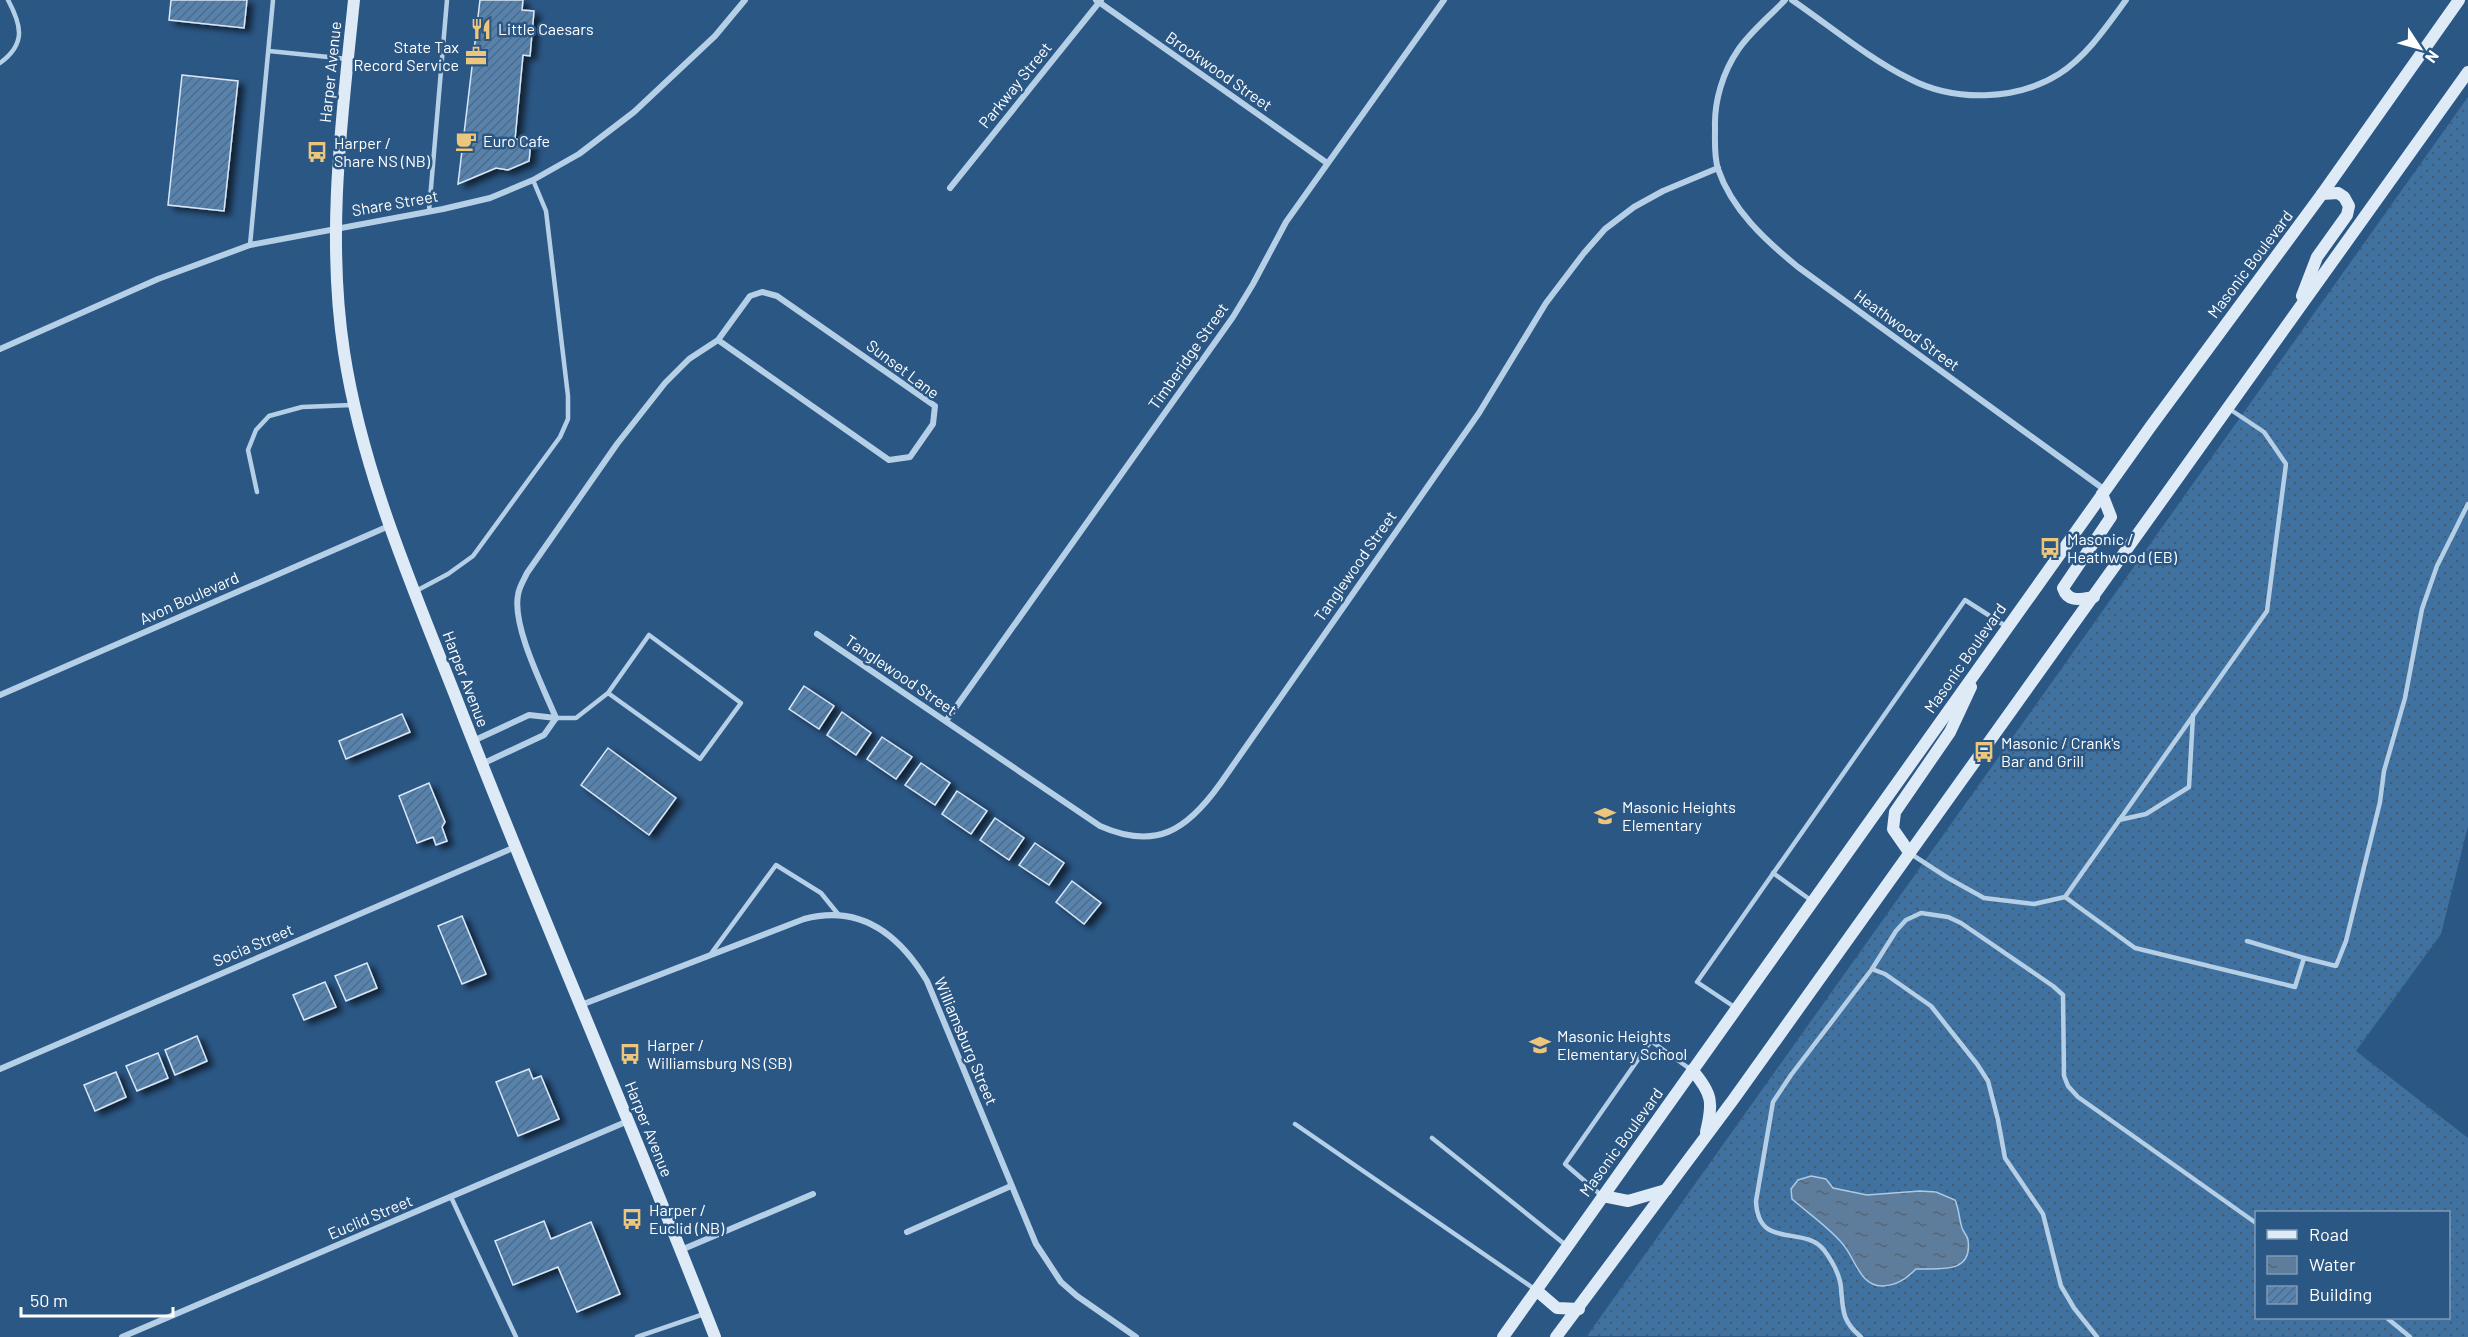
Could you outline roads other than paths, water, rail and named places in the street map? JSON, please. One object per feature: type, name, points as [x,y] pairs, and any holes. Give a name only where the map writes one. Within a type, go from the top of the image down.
[{"type":"main road","name":"Harper Avenue","points":[[354,0],[338,158],[335,228],[342,330],[355,404],[389,526],[482,764],[715,1337]]},
{"type":"main road","name":"Masonic Boulevard","points":[[1503,1337],[2103,492],[2322,194],[2459,0]]},
{"type":"main road","points":[[1556,1337],[1704,1139],[2468,72]]},
{"type":"main road","points":[[2294,314],[2317,257],[2347,215],[2349,206],[2344,197],[2338,193],[2322,194]]},
{"type":"main road","points":[[2094,597],[2076,600],[2065,594],[2063,588],[2111,517],[2103,492]]},
{"type":"main road","points":[[1909,852],[1893,830],[1895,812],[1950,732],[1985,659]]},
{"type":"main road","points":[[1692,1070],[1706,1086],[1712,1106],[1704,1139]]},
{"type":"main road","points":[[1602,1196],[1628,1201],[1666,1190]]},
{"type":"main road","points":[[1536,1290],[1557,1308],[1579,1309]]},
{"type":"street","name":"Share Street","points":[[0,349],[158,279],[250,245],[490,198],[533,180],[579,154],[634,112],[715,36],[746,0]]},
{"type":"street","name":"Timberidge Street","points":[[946,722],[1233,317],[1253,285],[1286,222],[1444,0]]},
{"type":"street","points":[[1718,168],[1714,119],[1726,72],[1738,49],[1785,0]]},
{"type":"street","points":[[1792,0],[1910,79],[1935,89],[1962,95],[2011,92],[2031,87],[2059,74],[2083,54],[2126,0]]},
{"type":"street","name":"Brookwood Street","points":[[1099,1],[1327,163]]},
{"type":"street","name":"Parkway Street","points":[[950,188],[1099,1]]},
{"type":"street","name":"Heathwood Street","points":[[1718,168],[1735,202],[1770,244],[2103,492]]},
{"type":"street","name":"Tanglewood Street","points":[[817,634],[1100,826],[1118,834],[1134,837],[1178,829],[1192,818],[1220,784],[1479,413],[1546,303],[1584,253],[1605,229],[1635,207],[1664,191],[1718,168]]},
{"type":"street","name":"Sunset Lane","points":[[556,717],[517,613],[518,593],[527,573],[611,453],[665,383],[689,359],[718,340],[750,296],[762,292],[777,296],[935,406],[933,424],[910,458],[889,460],[718,340]]},
{"type":"street","name":"Avon Boulevard","points":[[0,695],[389,526]]},
{"type":"street","points":[[473,741],[529,715],[556,717],[544,735],[482,764]]},
{"type":"street","name":"Socia Street","points":[[0,1068],[516,846]]},
{"type":"street","name":"Williamsburg Street","points":[[581,1005],[804,919],[822,914],[852,915],[871,924],[890,937],[918,965],[927,981],[1036,1244],[1062,1282],[1077,1296],[1136,1337]]},
{"type":"street","name":"Euclid Street","points":[[122,1337],[628,1121]]},
{"type":"street","points":[[907,1232],[1011,1186]]},
{"type":"street","points":[[680,1250],[813,1194]]},
{"type":"lane","points":[[0,63],[11,54],[19,40],[20,27],[8,0]]},
{"type":"lane","points":[[250,245],[273,0]]},
{"type":"lane","points":[[429,211],[447,0]]},
{"type":"lane","points":[[268,51],[348,59]]},
{"type":"lane","points":[[415,592],[448,574],[473,556],[560,437],[568,419],[568,396],[546,211],[533,180]]},
{"type":"lane","points":[[256,492],[248,450],[256,430],[269,416],[302,407],[355,404]]},
{"type":"lane","points":[[1909,852],[1984,898],[2034,904],[2065,897],[2267,611],[2286,464],[2264,432],[2228,408]]},
{"type":"lane","points":[[2247,942],[2336,966],[2346,941],[2380,802],[2384,771],[2405,698],[2421,609],[2437,566],[2468,504]]},
{"type":"lane","points":[[1736,1008],[1697,982],[1965,600],[2007,627]]},
{"type":"lane","points":[[556,717],[576,718],[608,693],[649,635],[741,703],[700,759],[608,693]]},
{"type":"lane","points":[[2119,820],[2146,814],[2189,787],[2193,716]]},
{"type":"lane","points":[[710,955],[776,865],[821,893],[838,914]]},
{"type":"lane","points":[[1773,873],[1812,901]]},
{"type":"lane","points":[[2065,897],[2135,948],[2197,964],[2295,987],[2304,958]]},
{"type":"lane","points":[[1861,1337],[1844,1317],[1837,1271],[1824,1250],[1815,1241],[1776,1234],[1767,1228],[1756,1211],[1756,1201],[1773,1102],[1872,969],[1896,931],[1906,920],[1921,913],[1948,917],[1993,943],[2042,977],[2063,995],[2064,1076],[2073,1091],[2255,1222]]},
{"type":"lane","points":[[1872,969],[1885,974],[1931,1006],[1977,1064],[1988,1082],[2006,1158],[2043,1214],[2061,1286],[2074,1308],[2097,1337]]},
{"type":"lane","points":[[1602,1196],[1565,1164],[1651,1041],[1692,1070]]},
{"type":"lane","points":[[1294,1124],[1536,1290]]},
{"type":"lane","points":[[1432,1138],[1567,1246]]},
{"type":"lane","points":[[451,1197],[516,1337]]},
{"type":"lane","points":[[637,1337],[706,1313]]},
{"type":"lane","points":[[2389,1319],[2410,1337]]},
{"type":"water","points":[[1811,1176],[1826,1179],[1833,1188],[1867,1195],[1920,1191],[1936,1192],[1955,1200],[1962,1228],[1968,1240],[1965,1259],[1960,1264],[1943,1269],[1916,1269],[1905,1279],[1893,1284],[1883,1286],[1868,1282],[1841,1242],[1792,1199],[1791,1189],[1798,1180]]},
{"type":"place","name":"Little Caesars","points":[[481,29]]},
{"type":"place","name":"State Tax Record Service","points":[[476,56]]},
{"type":"place","name":"Euro Cafe","points":[[466,141]]},
{"type":"place","name":"Harper / Share NS (NB)","points":[[317,152]]},
{"type":"place","name":"Masonic / Heathwood (EB)","points":[[2050,548]]},
{"type":"place","name":"Masonic / Crank's Bar and Grill","points":[[1984,752]]},
{"type":"place","name":"Masonic Heights Elementary","points":[[1605,816]]},
{"type":"place","name":"Masonic Heights Elementary School","points":[[1540,1045]]},
{"type":"place","name":"Harper / Williamsburg NS (SB)","points":[[630,1054]]},
{"type":"place","name":"Harper / Euclid (NB)","points":[[632,1219]]}]
